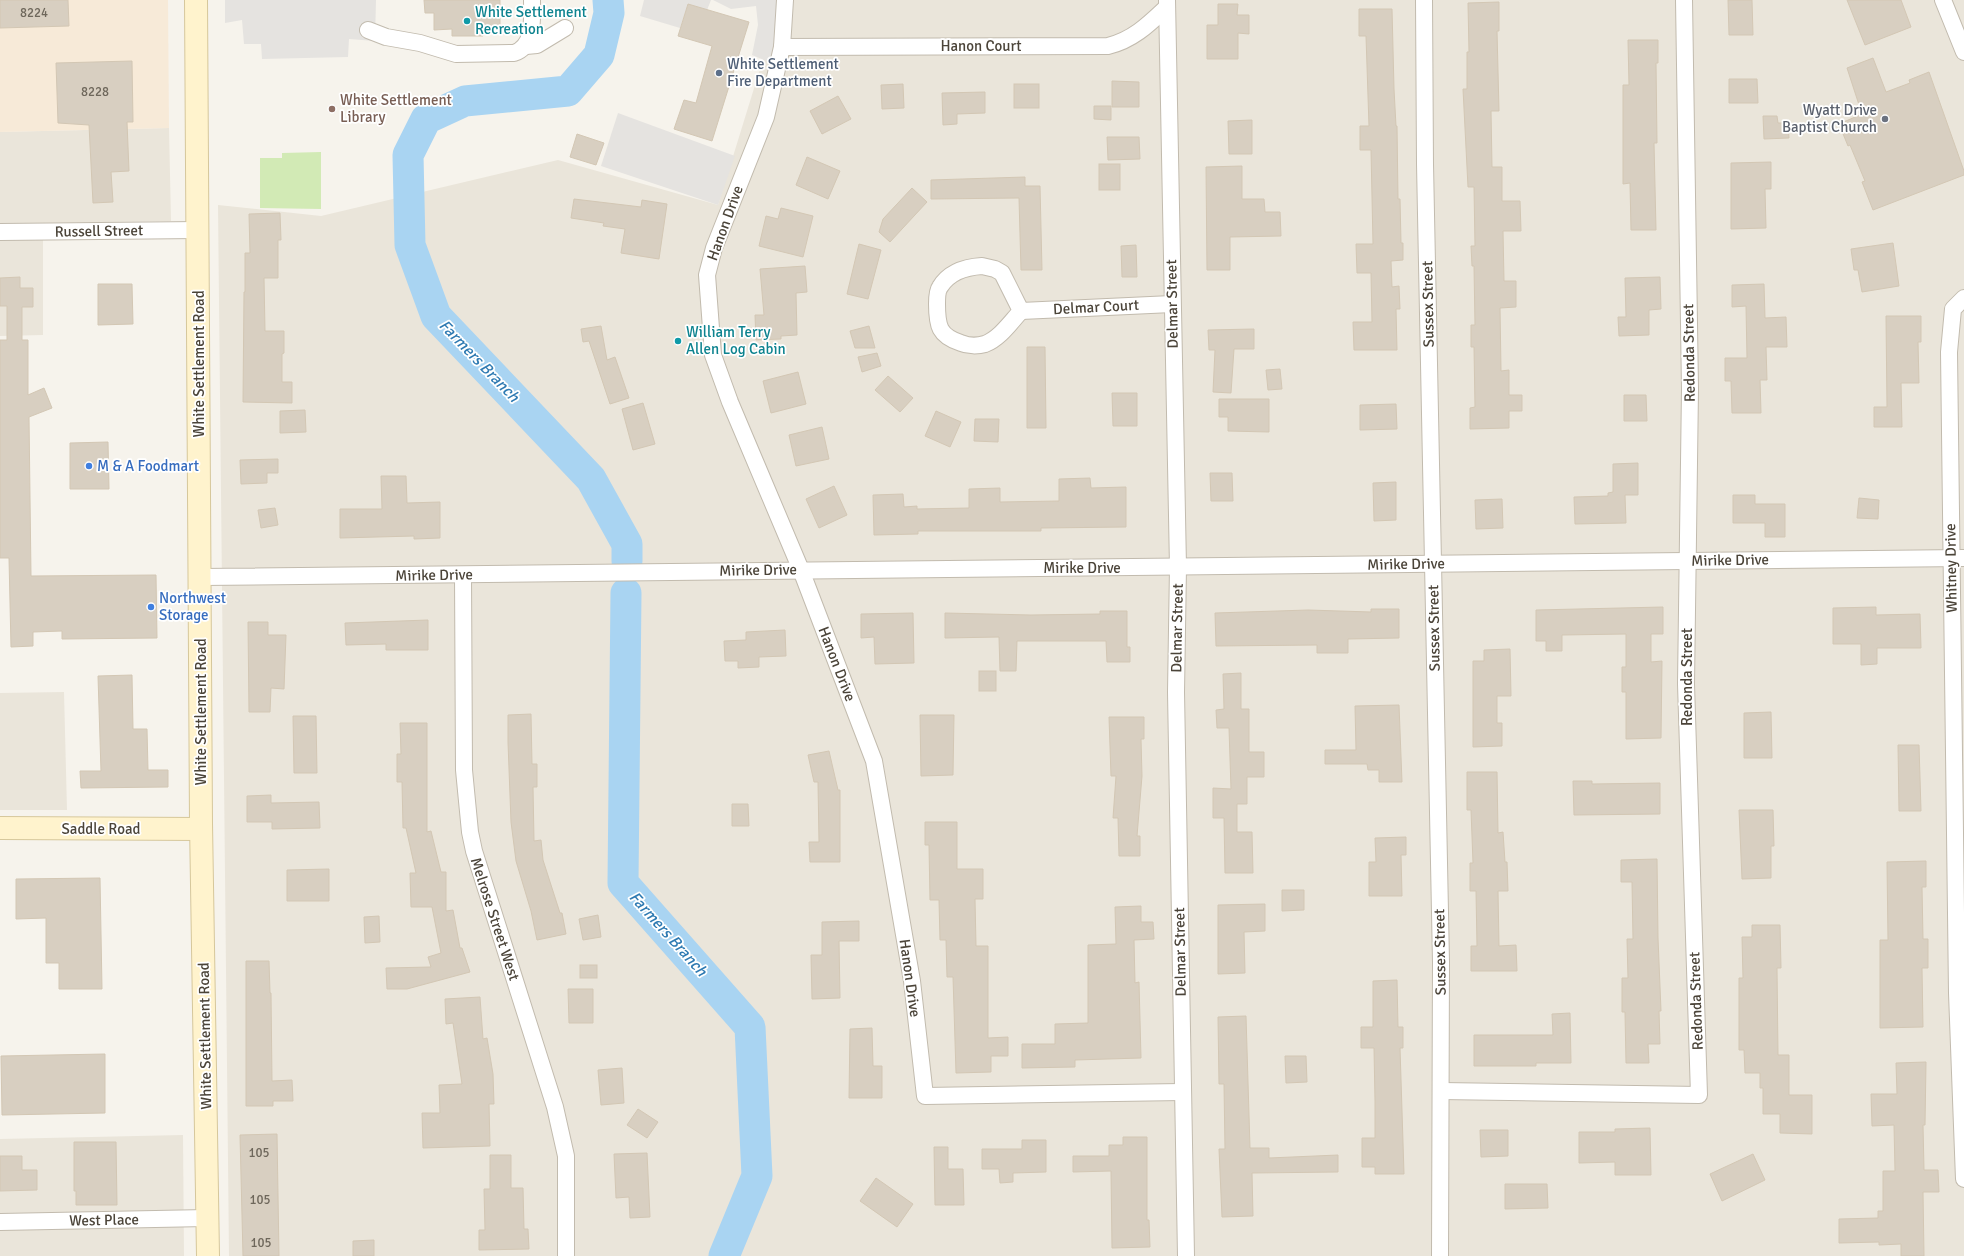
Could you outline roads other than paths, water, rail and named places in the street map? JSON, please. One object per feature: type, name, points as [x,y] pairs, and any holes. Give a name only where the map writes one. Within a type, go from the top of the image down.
[{"type":"main road","name":"White Settlement Road","points":[[196,0],[202,829],[208,1256]]},
{"type":"main road","name":"Saddle Road","points":[[0,828],[202,829]]},
{"type":"street","points":[[368,30],[386,37],[420,43],[456,54],[514,53],[521,51],[526,46],[530,36],[532,0]]},
{"type":"street","name":"Hanon Drive","points":[[785,0],[782,47],[766,117],[714,248],[707,276],[713,356],[730,402],[801,570],[874,761],[912,981],[925,1096],[1182,1092]]},
{"type":"street","name":"Sussex Street","points":[[1424,0],[1425,164],[1441,954],[1440,1256]]},
{"type":"street","name":"Redonda Street","points":[[1441,1091],[1699,1095],[1686,684],[1689,560],[1690,389],[1684,0]]},
{"type":"street","points":[[1943,0],[1964,52]]},
{"type":"street","name":"Hanon Court","points":[[782,47],[1108,46],[1123,42],[1143,30],[1167,4]]},
{"type":"street","name":"Delmar Street","points":[[1167,4],[1178,567],[1176,692],[1186,1256]]},
{"type":"street","points":[[526,46],[537,45],[565,28]]},
{"type":"street","name":"Russell Street","points":[[0,232],[198,230]]},
{"type":"street","points":[[982,266],[995,268],[1002,272],[1021,311],[1001,334],[985,344],[968,346],[948,339],[942,332],[937,321],[937,296],[939,287],[951,275],[967,267],[982,266]]},
{"type":"street","name":"Whitney Drive","points":[[1964,298],[1953,309],[1949,352],[1957,558],[1957,993],[1964,1179]]},
{"type":"street","name":"Delmar Court","points":[[1021,311],[1172,304]]},
{"type":"street","name":"Mirike Drive","points":[[200,577],[1957,558]]},
{"type":"street","name":"Melrose Street West","points":[[463,575],[464,770],[470,832],[474,851],[557,1114],[566,1156],[566,1256]]},
{"type":"street","name":"West Place","points":[[0,1222],[207,1218]]},
{"type":"waterway","name":"Farmers Branch","points":[[608,0],[609,13],[599,55],[568,91],[465,101],[426,119],[408,155],[410,245],[436,316],[591,479],[627,544],[627,561]]},
{"type":"waterway","name":"Farmers Branch","points":[[626,593],[623,883],[750,1027],[757,1176],[724,1256]]},
{"type":"place","name":"White Settlement Recreation","points":[[467,21]]},
{"type":"place","name":"White Settlement Fire Department","points":[[719,73]]},
{"type":"place","name":"White Settlement Library","points":[[332,109]]},
{"type":"place","name":"Wyatt Drive Baptist Church","points":[[1885,119]]},
{"type":"place","name":"William Terry Allen Log Cabin","points":[[678,341]]},
{"type":"place","name":"M & A Foodmart","points":[[89,466]]},
{"type":"place","name":"Northwest Storage","points":[[151,607]]}]
